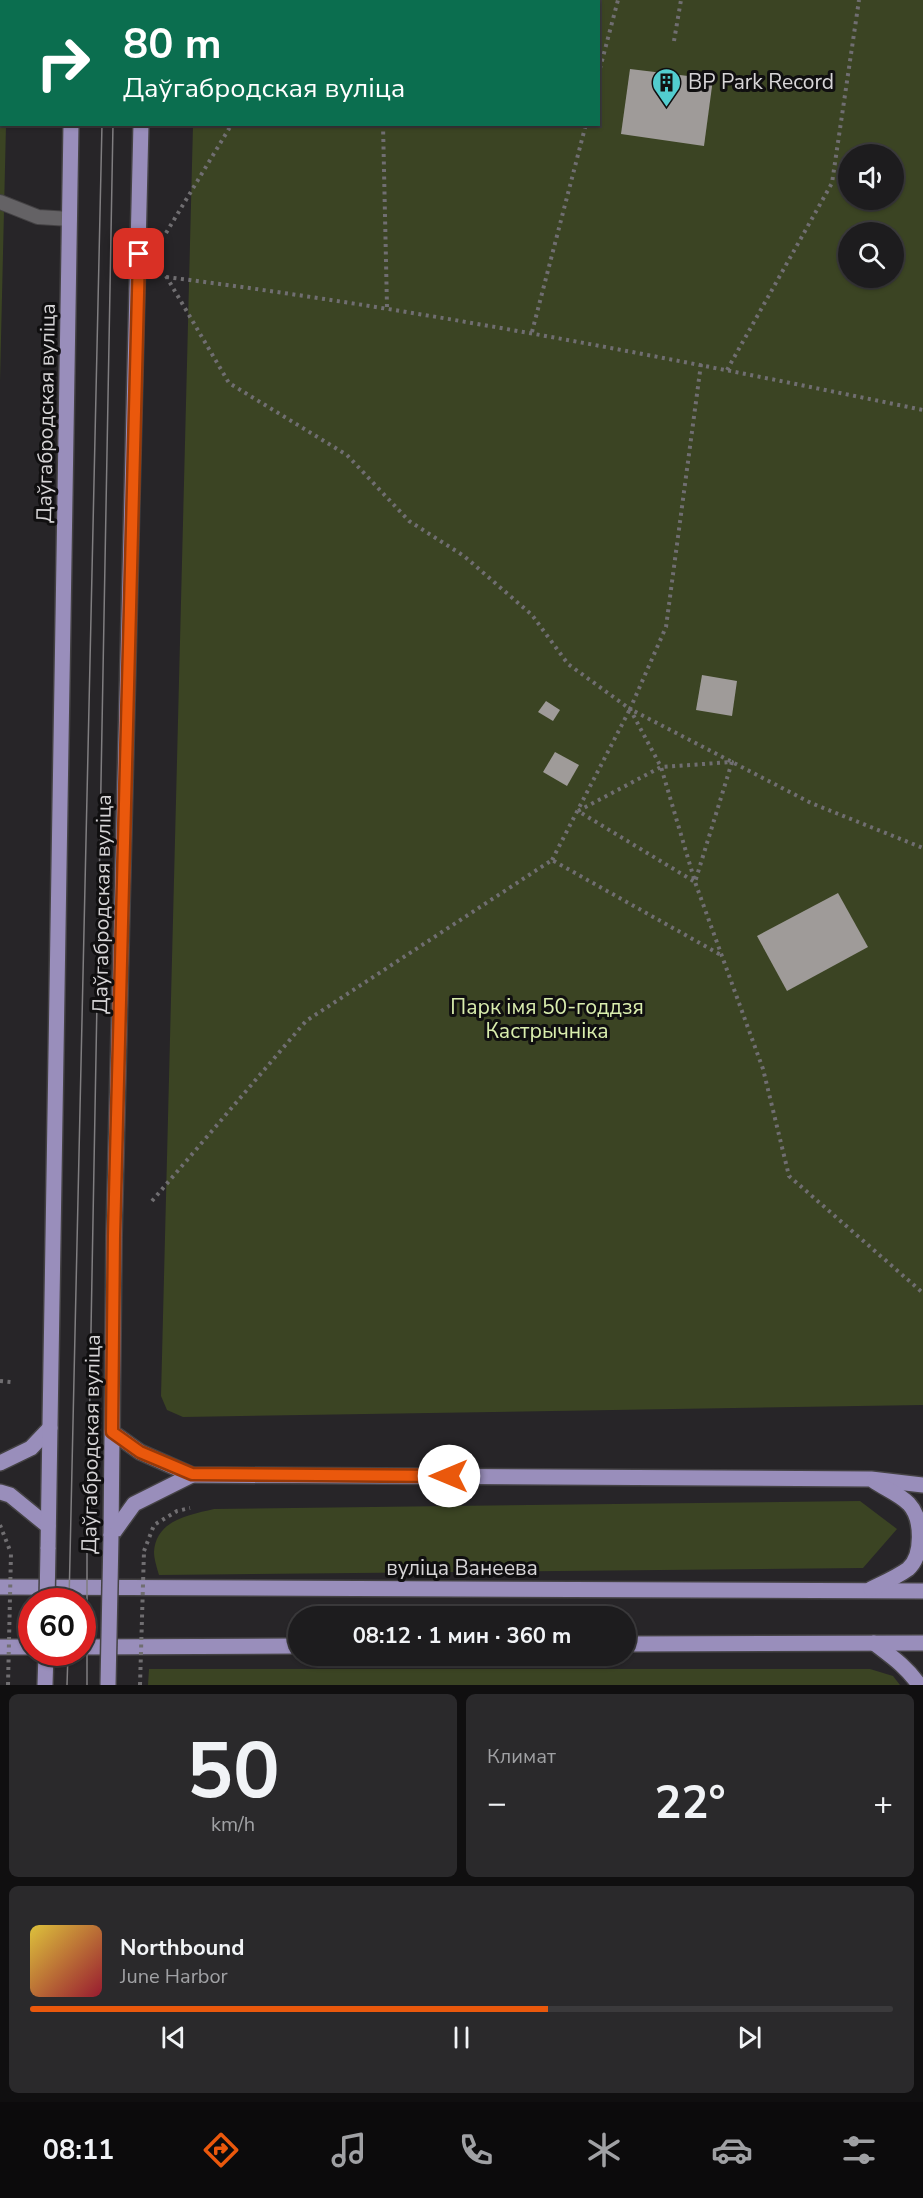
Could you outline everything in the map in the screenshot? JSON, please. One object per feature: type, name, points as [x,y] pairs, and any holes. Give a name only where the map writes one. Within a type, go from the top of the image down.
[{"type":"main road","name":"Даўгабродская вуліца","points":[[47,1588],[71,126]]},
{"type":"main road","name":"Даўгабродская вуліца","points":[[108,1685],[114,1236],[141,126]]},
{"type":"main road","points":[[0,1463],[31,1448],[50,1428]]},
{"type":"main road","points":[[112,1432],[140,1452],[192,1474],[871,1479],[923,1485]]},
{"type":"main road","points":[[111,1536],[134,1504],[192,1474]]},
{"type":"main road","points":[[868,1590],[910,1568],[918,1555],[921,1540],[916,1516],[909,1503],[871,1479]]},
{"type":"main road","points":[[0,1492],[10,1496],[48,1526]]},
{"type":"main road","name":"вуліца Ванеева","points":[[0,1587],[923,1591]]},
{"type":"main road","points":[[874,1643],[912,1674],[919,1685]]},
{"type":"main road","points":[[636,1644],[923,1643]]},
{"type":"main road","points":[[96,1647],[288,1646]]},
{"type":"main road","points":[[0,1647],[18,1647]]},
{"type":"main road","points":[[45,1685],[46,1666]]},
{"type":"lane","points":[[0,202],[38,217],[70,219]]},
{"type":"path","points":[[600,68],[618,0]]},
{"type":"path","points":[[674,41],[681,0]]},
{"type":"path","points":[[727,370],[832,183],[859,0]]},
{"type":"path","points":[[166,233],[232,126]]},
{"type":"path","points":[[382,126],[387,307]]},
{"type":"path","points":[[532,332],[585,126]]},
{"type":"path","points":[[923,410],[532,332],[387,307],[166,276],[229,383],[347,455],[409,521],[464,556],[532,615],[568,664],[630,709],[811,803],[923,848]]},
{"type":"path","points":[[152,1201],[306,1021],[552,860],[630,709],[666,627],[701,364]]},
{"type":"path","points":[[630,709],[661,767],[695,882],[763,1068],[789,1176],[923,1293]]},
{"type":"path","points":[[578,811],[661,767],[732,762]]},
{"type":"path","points":[[695,882],[732,762]]},
{"type":"path","points":[[578,811],[695,882]]},
{"type":"path","points":[[552,860],[722,956]]},
{"type":"path","points":[[0,1381],[11,1382]]},
{"type":"path","points":[[140,1685],[144,1551],[154,1525],[177,1510],[190,1508]]},
{"type":"path","points":[[0,1525],[11,1553],[8,1685]]},
{"type":"green space","name":"Парк імя 50-годдзя Кастрычніка","points":[[600,0],[923,0],[923,1405],[183,1417],[167,1410],[161,1396],[193,126],[600,126]]},
{"type":"green space","points":[[0,126],[6,126],[0,382]]},
{"type":"green space","points":[[860,1501],[897,1529],[863,1568],[159,1575],[154,1555],[156,1541],[167,1526],[185,1517],[214,1509]]},
{"type":"green space","points":[[149,1669],[870,1669],[893,1676],[900,1685],[148,1685]]},
{"type":"building","name":"BP Park Record","points":[[630,69],[713,79],[704,146],[621,134]]},
{"type":"building","points":[[702,675],[737,681],[732,716],[696,710]]},
{"type":"building","points":[[546,701],[560,710],[553,721],[538,712]]},
{"type":"building","points":[[555,752],[579,765],[567,786],[543,772]]},
{"type":"building","points":[[838,893],[868,947],[787,991],[757,936]]},
{"type":"tram line","points":[[69,1588],[102,126]]},
{"type":"tram line","points":[[87,1685],[87,1549],[113,126]]},
{"type":"tram line","points":[[67,1685],[68,1666]]},
{"type":"place","name":"BP Park Record","points":[[667,108]]},
{"type":"route","points":[[139,254],[114,1236],[112,1432],[140,1452],[192,1474],[449,1476]]}]
